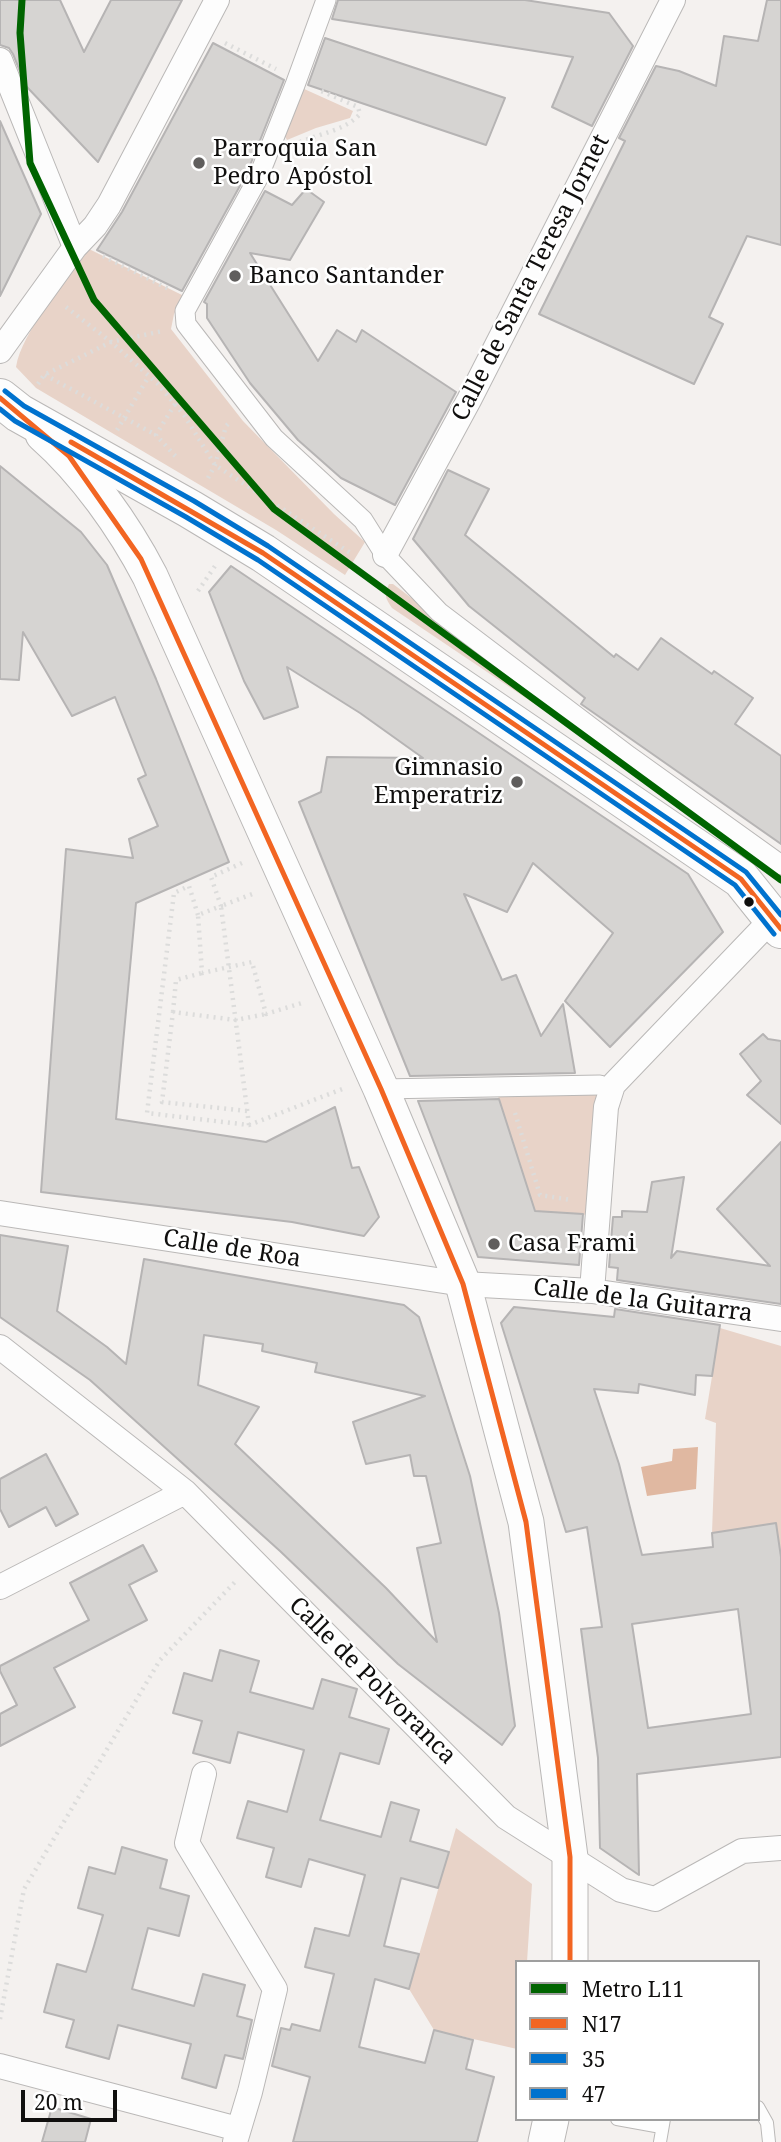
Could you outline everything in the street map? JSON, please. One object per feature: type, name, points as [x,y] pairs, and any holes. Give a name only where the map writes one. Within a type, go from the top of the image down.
[{"type":"main road","points":[[9,405],[202,515],[274,560],[741,879],[778,919]]},
{"type":"main road","points":[[9,405],[69,456],[141,559],[381,1089],[463,1284],[526,1522],[570,1857],[570,1960]]},
{"type":"main road","points":[[546,2142],[551,2121]]},
{"type":"street","points":[[0,351],[108,205],[217,0]]},
{"type":"street","points":[[326,0],[258,178],[179,326],[275,438],[363,520],[385,555],[439,612],[628,757],[781,865]]},
{"type":"street","name":"Calle de Santa Teresa Jornet","points":[[385,555],[469,400],[673,0]]},
{"type":"street","points":[[0,60],[75,247]]},
{"type":"street","points":[[592,1291],[606,1107],[613,1085],[778,919]]},
{"type":"street","points":[[381,1089],[600,1085]]},
{"type":"street","name":"Calle de Roa","points":[[0,1213],[463,1284]]},
{"type":"street","name":"Calle de la Guitarra","points":[[463,1284],[592,1291],[781,1319]]},
{"type":"street","name":"Calle de Polvoranca","points":[[0,1347],[185,1492],[506,1817],[621,1890],[655,1899],[742,1851],[781,1848]]},
{"type":"street","points":[[0,1587],[185,1492]]},
{"type":"street","points":[[0,2066],[237,2136],[275,1989],[187,1843],[204,1774]]},
{"type":"lane","points":[[760,2111],[767,2123],[769,2142]]},
{"type":"lane","points":[[640,2121],[663,2123],[660,2142]]},
{"type":"path","points":[[100,255],[172,290]]},
{"type":"path","points":[[62,304],[149,376],[175,404],[215,465],[356,556]]},
{"type":"path","points":[[179,326],[111,342],[44,375],[156,435],[180,461]]},
{"type":"path","points":[[124,418],[149,376]]},
{"type":"path","points":[[156,435],[175,404]]},
{"type":"path","points":[[215,465],[226,426],[237,414]]},
{"type":"path","points":[[198,590],[216,565]]},
{"type":"path","points":[[248,861],[211,877],[221,906],[249,1125]]},
{"type":"path","points":[[202,973],[198,915],[189,886],[174,893],[147,1113],[249,1125],[345,1088]]},
{"type":"path","points":[[198,915],[261,890]]},
{"type":"path","points":[[247,1111],[162,1102],[176,980],[252,962],[266,1014]]},
{"type":"path","points":[[173,1012],[236,1020],[266,1014],[309,1000]]},
{"type":"path","points":[[508,1087],[540,1195],[577,1201]]},
{"type":"path","points":[[0,2019],[24,1889],[160,1660],[255,1562]]},
{"type":"shaded area","points":[[302,88],[353,111],[350,118],[287,140],[284,135]]},
{"type":"shaded area","points":[[89,249],[184,296],[174,314],[171,329],[243,421],[365,542],[345,575],[276,530],[36,388],[16,367],[36,322]]},
{"type":"shaded area","points":[[389,584],[393,584],[607,746],[606,752],[392,608],[386,596]]},
{"type":"shaded area","points":[[600,1085],[588,1215],[535,1211],[495,1087]]},
{"type":"shaded area","points":[[720,1328],[781,1346],[781,1557],[776,1523],[712,1533],[716,1423],[705,1419]]},
{"type":"shaded area","points":[[698,1447],[696,1489],[647,1496],[641,1467],[672,1461],[673,1449]]},
{"type":"shaded area","points":[[456,1828],[532,1884],[527,1960],[515,1960],[515,2049],[434,2030],[409,1989]]},
{"type":"building","points":[[0,0],[60,0],[84,52],[111,0],[182,0],[98,162],[26,86],[13,54],[9,48],[0,45]]},
{"type":"building","points":[[338,0],[525,0],[609,13],[633,46],[592,126],[552,107],[573,57],[332,19]]},
{"type":"building","points":[[767,0],[781,0],[781,245],[747,236],[709,317],[723,324],[694,384],[539,314],[625,141],[619,138],[656,66],[679,71],[716,86],[724,36],[758,41]]},
{"type":"building","points":[[325,38],[505,98],[486,145],[308,85]]},
{"type":"building","name":"Parroquia San Pedro Apóstol","points":[[213,43],[284,80],[247,173],[182,291],[97,250],[122,212]]},
{"type":"building","points":[[0,121],[41,214],[0,296]]},
{"type":"building","points":[[306,189],[324,202],[290,260],[250,253],[318,361],[337,330],[356,342],[362,330],[456,392],[395,505],[341,478],[298,440],[250,383],[207,318],[207,304],[204,302],[265,191],[292,205]]},
{"type":"building","points":[[0,466],[81,532],[107,565],[229,862],[136,903],[116,1119],[266,1142],[335,1107],[352,1168],[359,1167],[379,1217],[364,1236],[292,1222],[41,1192],[66,849],[133,858],[129,839],[158,826],[138,779],[146,775],[115,697],[72,716],[23,632],[19,680],[0,679]]},
{"type":"building","points":[[448,470],[489,489],[465,535],[614,657],[616,654],[638,670],[661,638],[712,674],[714,671],[753,698],[735,724],[781,756],[781,844],[581,704],[585,698],[469,606],[413,539]]},
{"type":"building","points":[[231,566],[688,874],[723,932],[610,1047],[565,1001],[613,933],[533,863],[507,912],[464,894],[502,980],[516,975],[541,1036],[563,1004],[575,1073],[410,1076],[299,802],[321,792],[327,757],[423,758],[360,713],[287,667],[298,707],[264,719],[244,681],[209,592]]},
{"type":"building","points":[[763,1034],[768,1039],[781,1041],[781,1124],[747,1095],[761,1081],[740,1054]]},
{"type":"building","points":[[499,1099],[535,1211],[583,1214],[579,1265],[478,1257],[418,1101]]},
{"type":"building","points":[[781,1142],[781,1304],[617,1280],[618,1268],[609,1267],[613,1217],[622,1217],[622,1211],[647,1212],[652,1182],[684,1177],[671,1258],[677,1251],[770,1266],[717,1209]]},
{"type":"building","points":[[0,1235],[68,1246],[57,1311],[126,1364],[144,1259],[404,1305],[419,1317],[470,1476],[499,1613],[515,1726],[502,1745],[398,1664],[280,1551],[90,1380],[0,1317]],"holes":[[[204,1335],[263,1344],[262,1351],[317,1363],[315,1372],[425,1396],[353,1422],[366,1464],[410,1455],[414,1476],[426,1476],[441,1543],[417,1548],[437,1642],[386,1588],[235,1444],[259,1407],[198,1385]]]},
{"type":"building","points":[[514,1307],[614,1317],[615,1309],[720,1325],[712,1376],[696,1375],[695,1395],[639,1384],[638,1393],[594,1389],[619,1464],[642,1555],[713,1547],[712,1533],[776,1523],[781,1557],[781,1757],[637,1774],[639,1875],[600,1848],[598,1758],[581,1629],[602,1627],[587,1527],[566,1532],[501,1323]],"holes":[[[738,1609],[751,1714],[648,1728],[632,1624]]]},
{"type":"building","points":[[46,1454],[78,1514],[56,1526],[46,1507],[9,1527],[0,1509],[0,1479]]},
{"type":"building","points":[[143,1545],[157,1571],[129,1585],[147,1620],[54,1668],[75,1707],[0,1746],[0,1714],[17,1705],[0,1666],[89,1620],[70,1583]]},
{"type":"building","points":[[220,1650],[259,1661],[250,1692],[313,1709],[322,1679],[357,1689],[349,1717],[389,1729],[379,1764],[340,1753],[320,1820],[381,1837],[391,1802],[419,1810],[410,1841],[449,1852],[438,1888],[401,1878],[384,1946],[419,1954],[409,1989],[375,1979],[359,2047],[425,2063],[434,2030],[473,2040],[466,2069],[494,2077],[477,2142],[293,2142],[310,2077],[272,2066],[281,2028],[290,2030],[292,2024],[320,2031],[334,1974],[305,1967],[315,1928],[349,1936],[365,1875],[309,1859],[301,1887],[266,1877],[274,1848],[237,1838],[248,1801],[287,1812],[304,1750],[238,1732],[230,1763],[193,1753],[202,1721],[173,1713],[184,1673],[212,1681]]},
{"type":"building","points":[[122,1847],[167,1860],[160,1888],[189,1896],[179,1936],[148,1928],[132,1989],[194,2006],[203,1974],[245,1985],[237,2016],[252,2020],[243,2059],[225,2055],[216,2088],[182,2078],[191,2044],[118,2025],[109,2059],[66,2047],[74,2020],[44,2012],[57,1964],[86,1972],[103,1915],[78,1908],[89,1867],[115,1874]]},
{"type":"building","points":[[52,2107],[91,2119],[85,2142],[42,2142]]},
{"type":"metro line","name":"L11","points":[[22,0],[20,33],[30,163],[94,300],[274,509],[781,880]]},
{"type":"transit line","name":"47","points":[[5,391],[24,406],[194,501],[268,546],[746,872],[781,915]]},
{"type":"transit line","name":"N17","points":[[0,398],[69,456],[141,559],[381,1089],[463,1284],[526,1522],[570,1857],[570,1960]]},
{"type":"transit line","name":"35","points":[[0,409],[15,421],[258,560],[735,885],[774,934]]},
{"type":"transit line","name":"N17","points":[[71,442],[263,553],[741,879],[781,929]]},
{"type":"place","name":"Parroquia San Pedro Apóstol","points":[[199,163]]},
{"type":"place","name":"Banco Santander","points":[[235,276]]},
{"type":"place","name":"Gimnasio Emperatriz","points":[[517,782]]},
{"type":"place","name":"Casa Frami","points":[[494,1244]]}]
